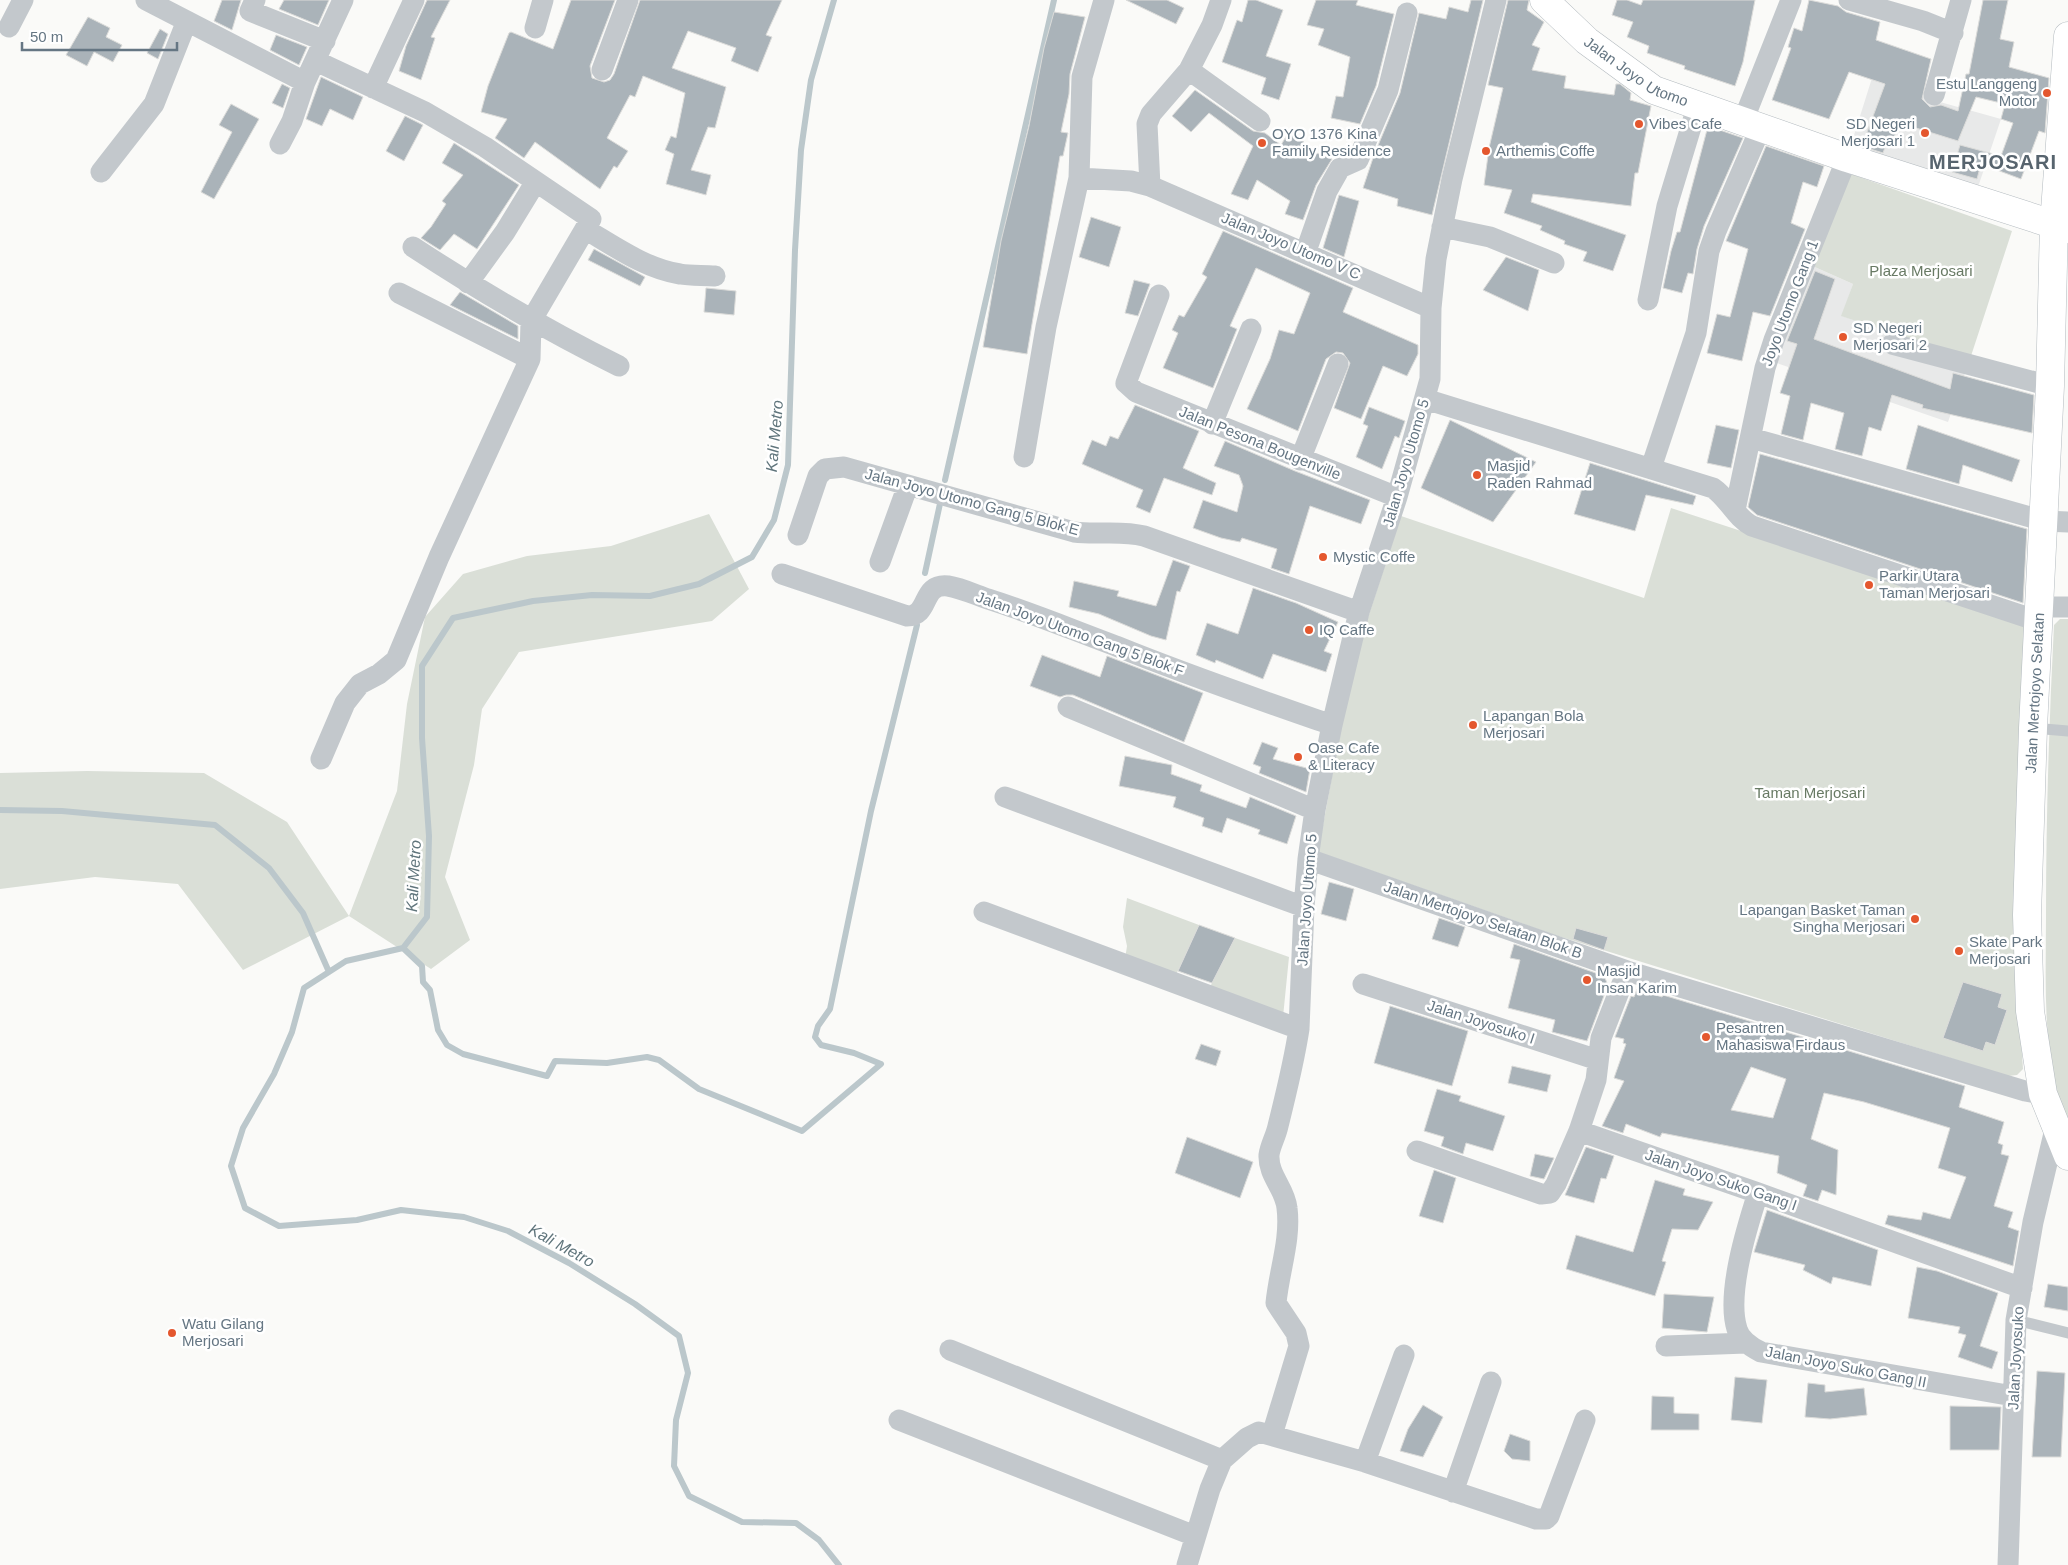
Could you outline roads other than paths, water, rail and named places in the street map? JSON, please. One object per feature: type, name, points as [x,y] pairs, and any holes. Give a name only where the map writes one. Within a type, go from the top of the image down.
[{"type":"main road","name":"Jalan Joyo Utomo","points":[[1544,0],[1587,41],[1654,90],[1846,158],[2061,227]]},
{"type":"main road","name":"Jalan Mertojoyo Selatan","points":[[2068,36],[2061,227],[2050,386],[2056,522],[2039,614],[2033,728],[2027,978],[2030,1011],[2043,1094],[2068,1156]]},
{"type":"street","points":[[8,27],[22,0]]},
{"type":"street","points":[[146,0],[186,23],[305,82]]},
{"type":"street","points":[[255,0],[250,11],[324,41]]},
{"type":"street","points":[[280,144],[292,121],[305,82],[343,0]]},
{"type":"street","points":[[373,88],[414,0]]},
{"type":"street","points":[[534,28],[543,0]]},
{"type":"street","points":[[602,70],[628,0]]},
{"type":"street","points":[[1024,457],[1046,327],[1079,178],[1082,77],[1104,0]]},
{"type":"street","points":[[1150,186],[1147,124],[1151,114],[1189,70],[1212,25],[1220,0]]},
{"type":"street","name":"Jalan Joyo Utomo 5","points":[[1272,1435],[1299,1346],[1296,1333],[1276,1303],[1288,1222],[1283,1191],[1273,1177],[1269,1153],[1277,1131],[1295,1056],[1299,1029],[1304,907],[1316,862],[1316,810],[1332,725],[1359,612],[1397,497],[1430,379],[1431,308],[1442,227],[1496,0]]},
{"type":"street","points":[[1651,468],[1700,318],[1710,251],[1791,0]]},
{"type":"street","points":[[1849,0],[1923,20],[1953,33]]},
{"type":"street","points":[[1934,95],[1961,0]]},
{"type":"street","points":[[1306,251],[1327,191],[1340,168],[1358,160],[1384,99],[1408,13]]},
{"type":"street","points":[[101,172],[154,104],[186,23]]},
{"type":"street","points":[[316,60],[425,112],[460,132],[591,219],[531,321],[530,359],[439,557],[396,660],[379,674],[360,684],[345,703],[322,759]]},
{"type":"street","points":[[1189,70],[1260,121]]},
{"type":"street","points":[[1648,300],[1667,206],[1698,104]]},
{"type":"street","name":"Joyo Utomo Gang 1","points":[[1735,510],[1765,368],[1774,340],[1846,158]]},
{"type":"street","name":"Jalan Joyo Utomo V C","points":[[1079,178],[1131,181],[1150,186],[1306,251],[1431,308]]},
{"type":"street","points":[[468,284],[535,183]]},
{"type":"street","points":[[1442,227],[1490,237],[1554,263]]},
{"type":"street","points":[[585,229],[656,268],[680,275],[715,276]]},
{"type":"street","points":[[413,246],[468,284],[531,321],[619,366]]},
{"type":"street","points":[[399,293],[530,359]]},
{"type":"street","name":"Jalan Pesona Bougenville","points":[[1159,295],[1126,383],[1136,392],[1300,460],[1397,497]]},
{"type":"street","points":[[1212,424],[1251,329]]},
{"type":"street","points":[[1892,344],[2050,386]]},
{"type":"street","points":[[1300,460],[1338,364]]},
{"type":"street","points":[[1424,399],[1712,488],[1724,496],[1744,522],[1752,526],[2039,614],[2068,607]]},
{"type":"street","points":[[1751,438],[2056,522]]},
{"type":"street","name":"Jalan Joyo Utomo Gang 5 Blok E","points":[[798,535],[818,476],[834,466],[844,467],[1074,532],[1099,534],[1122,532],[1144,536],[1359,612]]},
{"type":"street","points":[[880,562],[908,485]]},
{"type":"street","name":"Jalan Joyo Utomo Gang 5 Blok F","points":[[782,574],[907,616],[914,616],[922,610],[928,594],[932,590],[949,586],[1032,613],[1160,664],[1332,725]]},
{"type":"street","points":[[1068,707],[1316,810]]},
{"type":"street","points":[[1005,797],[1304,907]]},
{"type":"street","name":"Jalan Mertojoyo Selatan Blok B","points":[[1316,862],[1627,971],[2025,1091],[2043,1094]]},
{"type":"street","points":[[984,912],[1299,1029]]},
{"type":"street","points":[[1417,1151],[1541,1194],[1550,1193],[1556,1184],[1579,1131],[1596,1080],[1601,1038],[1627,971]]},
{"type":"street","name":"Jalan Joyosuko I","points":[[1363,984],[1598,1060]]},
{"type":"street","name":"Jalan Joyosuko","points":[[2008,1565],[2016,1320],[2033,1222],[2056,1125]]},
{"type":"street","name":"Jalan Joyo Suko Gang I","points":[[1579,1131],[2022,1288]]},
{"type":"street","name":"Jalan Joyo Suko Gang II","points":[[1758,1193],[1741,1250],[1737,1273],[1735,1316],[1737,1330],[1746,1343],[1761,1352],[2013,1396]]},
{"type":"street","points":[[1666,1346],[1746,1343]]},
{"type":"street","points":[[950,1350],[1222,1460]]},
{"type":"street","points":[[1365,1462],[1404,1355]]},
{"type":"street","points":[[1454,1492],[1491,1382]]},
{"type":"street","points":[[899,1420],[1196,1536]]},
{"type":"street","points":[[1187,1565],[1222,1460],[1247,1438],[1259,1432],[1365,1462],[1536,1520],[1546,1519],[1549,1516],[1585,1420]]},
{"type":"lane","points":[[2033,728],[2068,731]]},
{"type":"lane","points":[[2016,1320],[2068,1334]]},
{"type":"waterway","name":"Kali Metro","points":[[834,0],[811,80],[801,150],[795,250],[788,465],[774,520],[752,557],[699,584],[650,596],[592,595],[533,601],[453,618],[422,666],[422,738],[429,836],[427,917],[403,948],[346,961],[304,988],[292,1032],[274,1074],[243,1128],[231,1166],[245,1208],[279,1226],[357,1220],[401,1210],[464,1217],[508,1231],[569,1263],[635,1304],[679,1336],[688,1373],[676,1420],[674,1466],[689,1496],[742,1522],[796,1523],[819,1540],[839,1565]]},
{"type":"waterway","points":[[945,480],[1054,0]]},
{"type":"waterway","points":[[925,573],[941,499]]},
{"type":"waterway","points":[[403,948],[422,966],[423,982],[430,990],[438,1030],[447,1045],[463,1054],[547,1076],[555,1061],[607,1063],[647,1057],[659,1060],[699,1089],[802,1131],[881,1064],[854,1053],[821,1045],[815,1037],[818,1026],[830,1009],[871,811],[917,625]]},
{"type":"waterway","points":[[0,810],[62,811],[215,825],[269,868],[303,913],[329,972]]},
{"type":"place","name":"Estu Langgeng Motor","points":[[2047,93]]},
{"type":"place","name":"Vibes Cafe","points":[[1639,124]]},
{"type":"place","name":"SD Negeri Merjosari 1","points":[[1925,133]]},
{"type":"place","name":"OYO 1376 Kina Family Residence","points":[[1262,143]]},
{"type":"place","name":"Arthemis Coffe","points":[[1486,151]]},
{"type":"place","name":"SD Negeri Merjosari 2","points":[[1843,337]]},
{"type":"place","name":"Masjid Raden Rahmad","points":[[1477,475]]},
{"type":"place","name":"Mystic Coffe","points":[[1323,557]]},
{"type":"place","name":"Parkir Utara Taman Merjosari","points":[[1869,585]]},
{"type":"place","name":"IQ Caffe","points":[[1309,630]]},
{"type":"place","name":"Lapangan Bola Merjosari","points":[[1473,725]]},
{"type":"place","name":"Oase Cafe & Literacy","points":[[1298,757]]},
{"type":"place","name":"Lapangan Basket Taman Singha Merjosari","points":[[1915,919]]},
{"type":"place","name":"Skate Park Merjosari","points":[[1959,951]]},
{"type":"place","name":"Masjid Insan Karim","points":[[1587,980]]},
{"type":"place","name":"Pesantren Mahasiswa Firdaus","points":[[1706,1037]]},
{"type":"place","name":"Watu Gilang Merjosari","points":[[172,1333]]},
{"type":"district","name":"MERJOSARI","points":[[1993,162]]},
{"type":"park label","name":"Plaza Merjosari","points":[[1921,271]]},
{"type":"park label","name":"Taman Merjosari","points":[[1810,793]]}]
